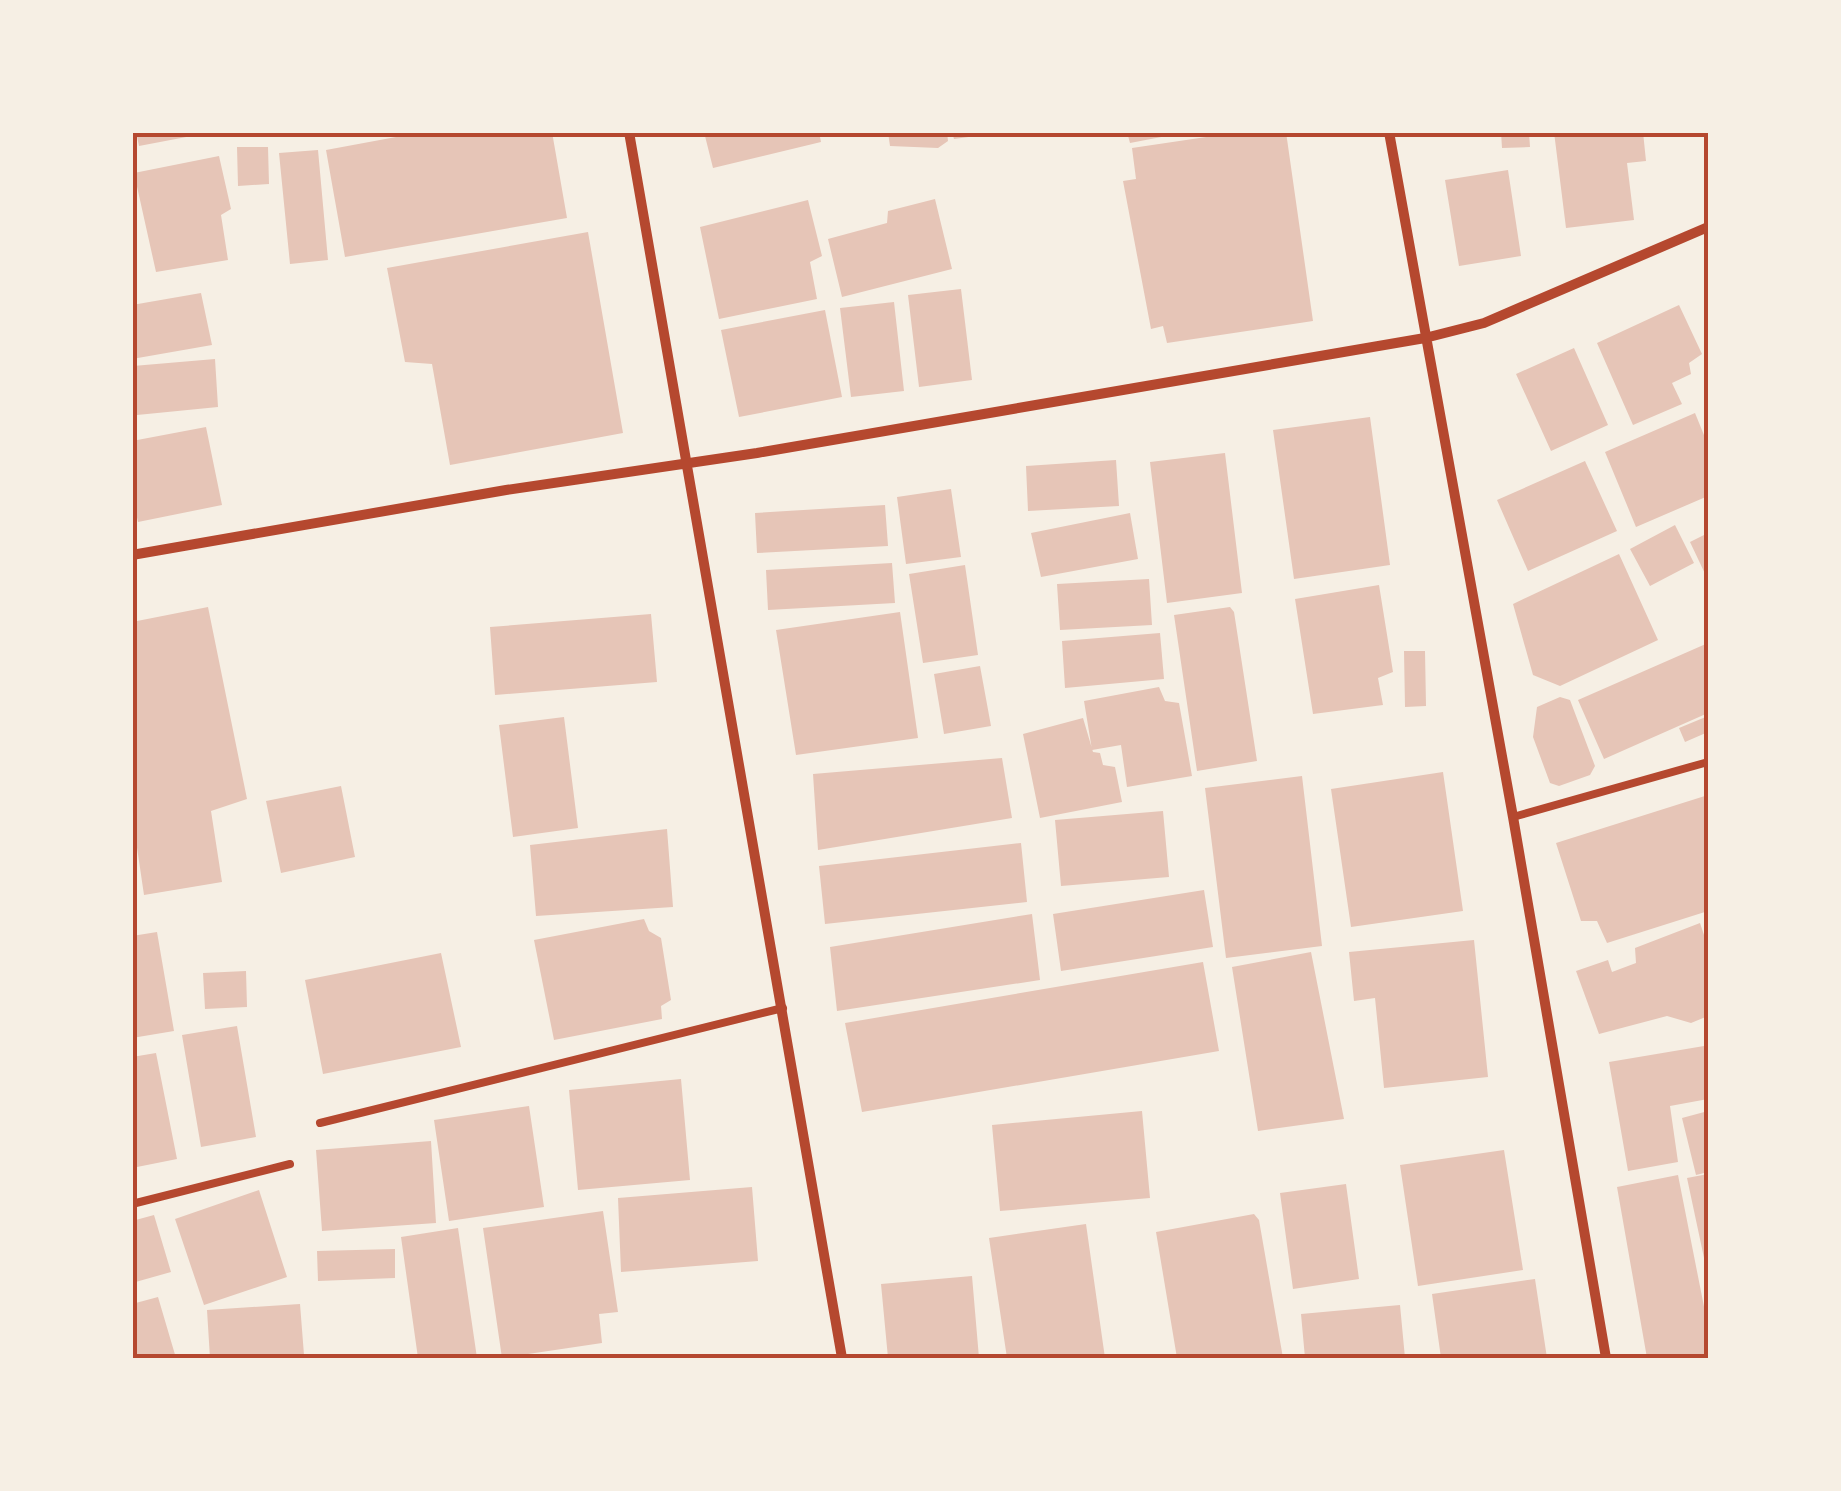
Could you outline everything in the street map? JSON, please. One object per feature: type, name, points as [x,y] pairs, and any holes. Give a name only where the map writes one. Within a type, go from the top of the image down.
[{"type":"street","points":[[628,132],[842,1358]]},
{"type":"street","points":[[1389,132],[1606,1358]]},
{"type":"street","points":[[132,555],[1425,338],[1484,323],[1708,227]]},
{"type":"lane","points":[[1512,816],[1708,762]]},
{"type":"lane","points":[[320,1124],[782,1008]]},
{"type":"lane","points":[[132,1204],[290,1164]]},
{"type":"building","points":[[136,132],[202,132],[202,134],[139,146]]},
{"type":"building","points":[[423,132],[552,132],[567,218],[345,257],[326,150]]},
{"type":"building","points":[[704,132],[819,132],[821,142],[713,168]]},
{"type":"building","points":[[888,132],[947,132],[948,141],[938,148],[890,146]]},
{"type":"building","points":[[952,132],[983,132],[983,135],[954,139]]},
{"type":"building","points":[[1127,132],[1177,132],[1177,134],[1130,143]]},
{"type":"building","points":[[1240,132],[1286,132],[1313,321],[1167,343],[1163,326],[1151,329],[1123,181],[1136,179],[1132,148]]},
{"type":"building","points":[[1501,132],[1529,132],[1530,147],[1502,148]]},
{"type":"building","points":[[1554,132],[1643,132],[1646,161],[1627,163],[1634,220],[1566,228]]},
{"type":"building","points":[[237,147],[268,147],[269,184],[238,186]]},
{"type":"building","points":[[318,150],[328,260],[290,264],[279,153]]},
{"type":"building","points":[[219,156],[231,209],[221,215],[228,260],[156,272],[134,173]]},
{"type":"building","points":[[1508,170],[1521,256],[1459,266],[1445,180]]},
{"type":"building","points":[[935,199],[952,269],[842,297],[828,239],[887,223],[888,211]]},
{"type":"building","points":[[808,200],[822,256],[810,262],[817,299],[719,319],[700,227]]},
{"type":"building","points":[[588,232],[623,433],[450,465],[432,364],[405,362],[387,268]]},
{"type":"building","points":[[961,289],[972,380],[919,387],[908,295]]},
{"type":"building","points":[[201,293],[212,345],[132,359],[132,305]]},
{"type":"building","points":[[894,302],[904,391],[851,397],[840,308]]},
{"type":"building","points":[[1679,305],[1702,354],[1689,363],[1691,374],[1672,383],[1682,404],[1633,425],[1597,343]]},
{"type":"building","points":[[825,310],[842,397],[739,417],[721,330]]},
{"type":"building","points":[[1574,348],[1608,425],[1551,451],[1516,374]]},
{"type":"building","points":[[215,359],[218,407],[137,415],[133,366]]},
{"type":"building","points":[[1695,413],[1708,445],[1708,496],[1636,527],[1605,452]]},
{"type":"building","points":[[1370,417],[1390,565],[1294,579],[1273,430]]},
{"type":"building","points":[[206,427],[222,505],[138,522],[132,494],[132,441]]},
{"type":"building","points":[[1225,453],[1242,593],[1167,603],[1150,462]]},
{"type":"building","points":[[1116,460],[1119,506],[1028,511],[1026,466]]},
{"type":"building","points":[[1585,461],[1617,531],[1528,571],[1497,500]]},
{"type":"building","points":[[951,489],[961,557],[906,564],[897,497]]},
{"type":"building","points":[[885,505],[888,546],[757,553],[755,513]]},
{"type":"building","points":[[1130,513],[1138,559],[1041,577],[1031,533]]},
{"type":"building","points":[[1675,525],[1694,563],[1650,586],[1630,549]]},
{"type":"building","points":[[1708,533],[1708,580],[1690,542]]},
{"type":"building","points":[[1619,554],[1658,640],[1560,686],[1533,675],[1513,604]]},
{"type":"building","points":[[892,563],[895,603],[768,610],[766,570]]},
{"type":"building","points":[[965,565],[978,655],[923,663],[909,574]]},
{"type":"building","points":[[1149,579],[1152,625],[1060,630],[1057,584]]},
{"type":"building","points":[[1379,585],[1393,672],[1378,678],[1383,705],[1313,714],[1295,599]]},
{"type":"building","points":[[208,607],[247,799],[211,811],[222,882],[144,895],[135,834],[132,835],[132,622]]},
{"type":"building","points":[[1230,607],[1234,612],[1257,761],[1197,771],[1174,615]]},
{"type":"building","points":[[900,612],[918,738],[796,755],[776,630]]},
{"type":"building","points":[[651,614],[657,682],[495,695],[490,627]]},
{"type":"building","points":[[1160,633],[1164,679],[1065,688],[1062,641]]},
{"type":"building","points":[[1708,643],[1708,713],[1604,759],[1578,700]]},
{"type":"building","points":[[1404,651],[1425,651],[1426,706],[1405,707]]},
{"type":"building","points":[[980,666],[991,726],[944,734],[934,674]]},
{"type":"building","points":[[1159,687],[1165,701],[1179,703],[1192,776],[1127,787],[1121,745],[1092,750],[1084,701]]},
{"type":"building","points":[[1560,697],[1570,700],[1595,766],[1590,775],[1559,786],[1550,783],[1533,737],[1537,707]]},
{"type":"building","points":[[1708,716],[1708,732],[1685,742],[1679,728]]},
{"type":"building","points":[[564,717],[578,828],[513,837],[499,725]]},
{"type":"building","points":[[1083,718],[1093,752],[1100,753],[1103,765],[1115,767],[1122,802],[1040,818],[1023,734]]},
{"type":"building","points":[[1002,758],[1012,818],[818,850],[813,774]]},
{"type":"building","points":[[1443,772],[1463,911],[1351,927],[1331,789]]},
{"type":"building","points":[[1302,776],[1322,946],[1226,958],[1205,788]]},
{"type":"building","points":[[341,786],[355,857],[281,873],[266,801]]},
{"type":"building","points":[[1708,795],[1708,911],[1607,943],[1597,921],[1581,921],[1556,843]]},
{"type":"building","points":[[1163,811],[1169,877],[1061,886],[1055,820]]},
{"type":"building","points":[[667,829],[673,907],[536,916],[530,845]]},
{"type":"building","points":[[1021,843],[1027,902],[825,924],[819,866]]},
{"type":"building","points":[[1204,890],[1213,947],[1061,971],[1053,914]]},
{"type":"building","points":[[1032,914],[1040,980],[837,1011],[830,947]]},
{"type":"building","points":[[644,919],[649,931],[661,938],[671,1000],[661,1006],[662,1019],[554,1040],[534,940]]},
{"type":"building","points":[[1700,923],[1708,947],[1708,1016],[1691,1023],[1667,1016],[1599,1034],[1576,971],[1608,960],[1612,972],[1636,963],[1635,948]]},
{"type":"building","points":[[157,932],[174,1031],[132,1038],[132,936]]},
{"type":"building","points":[[1474,940],[1488,1077],[1384,1088],[1375,998],[1354,1001],[1349,952]]},
{"type":"building","points":[[1311,952],[1344,1119],[1258,1131],[1232,967]]},
{"type":"building","points":[[441,953],[461,1047],[323,1074],[305,980]]},
{"type":"building","points":[[1203,962],[1219,1051],[862,1112],[845,1023]]},
{"type":"building","points":[[246,971],[247,1007],[205,1009],[203,973]]},
{"type":"building","points":[[237,1026],[256,1137],[201,1147],[182,1035]]},
{"type":"building","points":[[1704,1046],[1708,1099],[1670,1106],[1678,1162],[1628,1171],[1609,1062]]},
{"type":"building","points":[[156,1053],[177,1159],[132,1168],[132,1057]]},
{"type":"building","points":[[681,1079],[690,1180],[578,1190],[569,1090]]},
{"type":"building","points":[[529,1106],[544,1207],[449,1221],[434,1120]]},
{"type":"building","points":[[1142,1111],[1150,1198],[1000,1211],[992,1125]]},
{"type":"building","points":[[1708,1111],[1708,1172],[1696,1175],[1682,1118]]},
{"type":"building","points":[[431,1141],[436,1223],[322,1231],[316,1150]]},
{"type":"building","points":[[1504,1150],[1523,1270],[1418,1286],[1400,1165]]},
{"type":"building","points":[[1708,1174],[1708,1271],[1707,1272],[1687,1178]]},
{"type":"building","points":[[1678,1175],[1708,1327],[1708,1358],[1647,1358],[1617,1187]]},
{"type":"building","points":[[1346,1184],[1359,1279],[1293,1289],[1280,1193]]},
{"type":"building","points":[[752,1187],[758,1261],[621,1272],[618,1198]]},
{"type":"building","points":[[259,1190],[287,1277],[204,1305],[175,1219]]},
{"type":"building","points":[[603,1211],[618,1312],[599,1314],[602,1343],[502,1358],[483,1228]]},
{"type":"building","points":[[1254,1214],[1259,1220],[1283,1358],[1177,1358],[1156,1232]]},
{"type":"building","points":[[154,1215],[171,1272],[132,1283],[132,1221]]},
{"type":"building","points":[[1086,1224],[1105,1358],[1007,1358],[989,1238]]},
{"type":"building","points":[[458,1228],[477,1358],[418,1358],[401,1237]]},
{"type":"building","points":[[395,1249],[395,1278],[318,1281],[317,1251]]},
{"type":"building","points":[[972,1276],[979,1358],[888,1358],[881,1284]]},
{"type":"building","points":[[1535,1279],[1547,1358],[1441,1358],[1432,1294]]},
{"type":"building","points":[[158,1297],[176,1358],[132,1358],[132,1304]]},
{"type":"building","points":[[300,1304],[304,1355],[210,1358],[207,1310]]},
{"type":"building","points":[[1400,1305],[1405,1358],[1305,1358],[1301,1314]]}]
